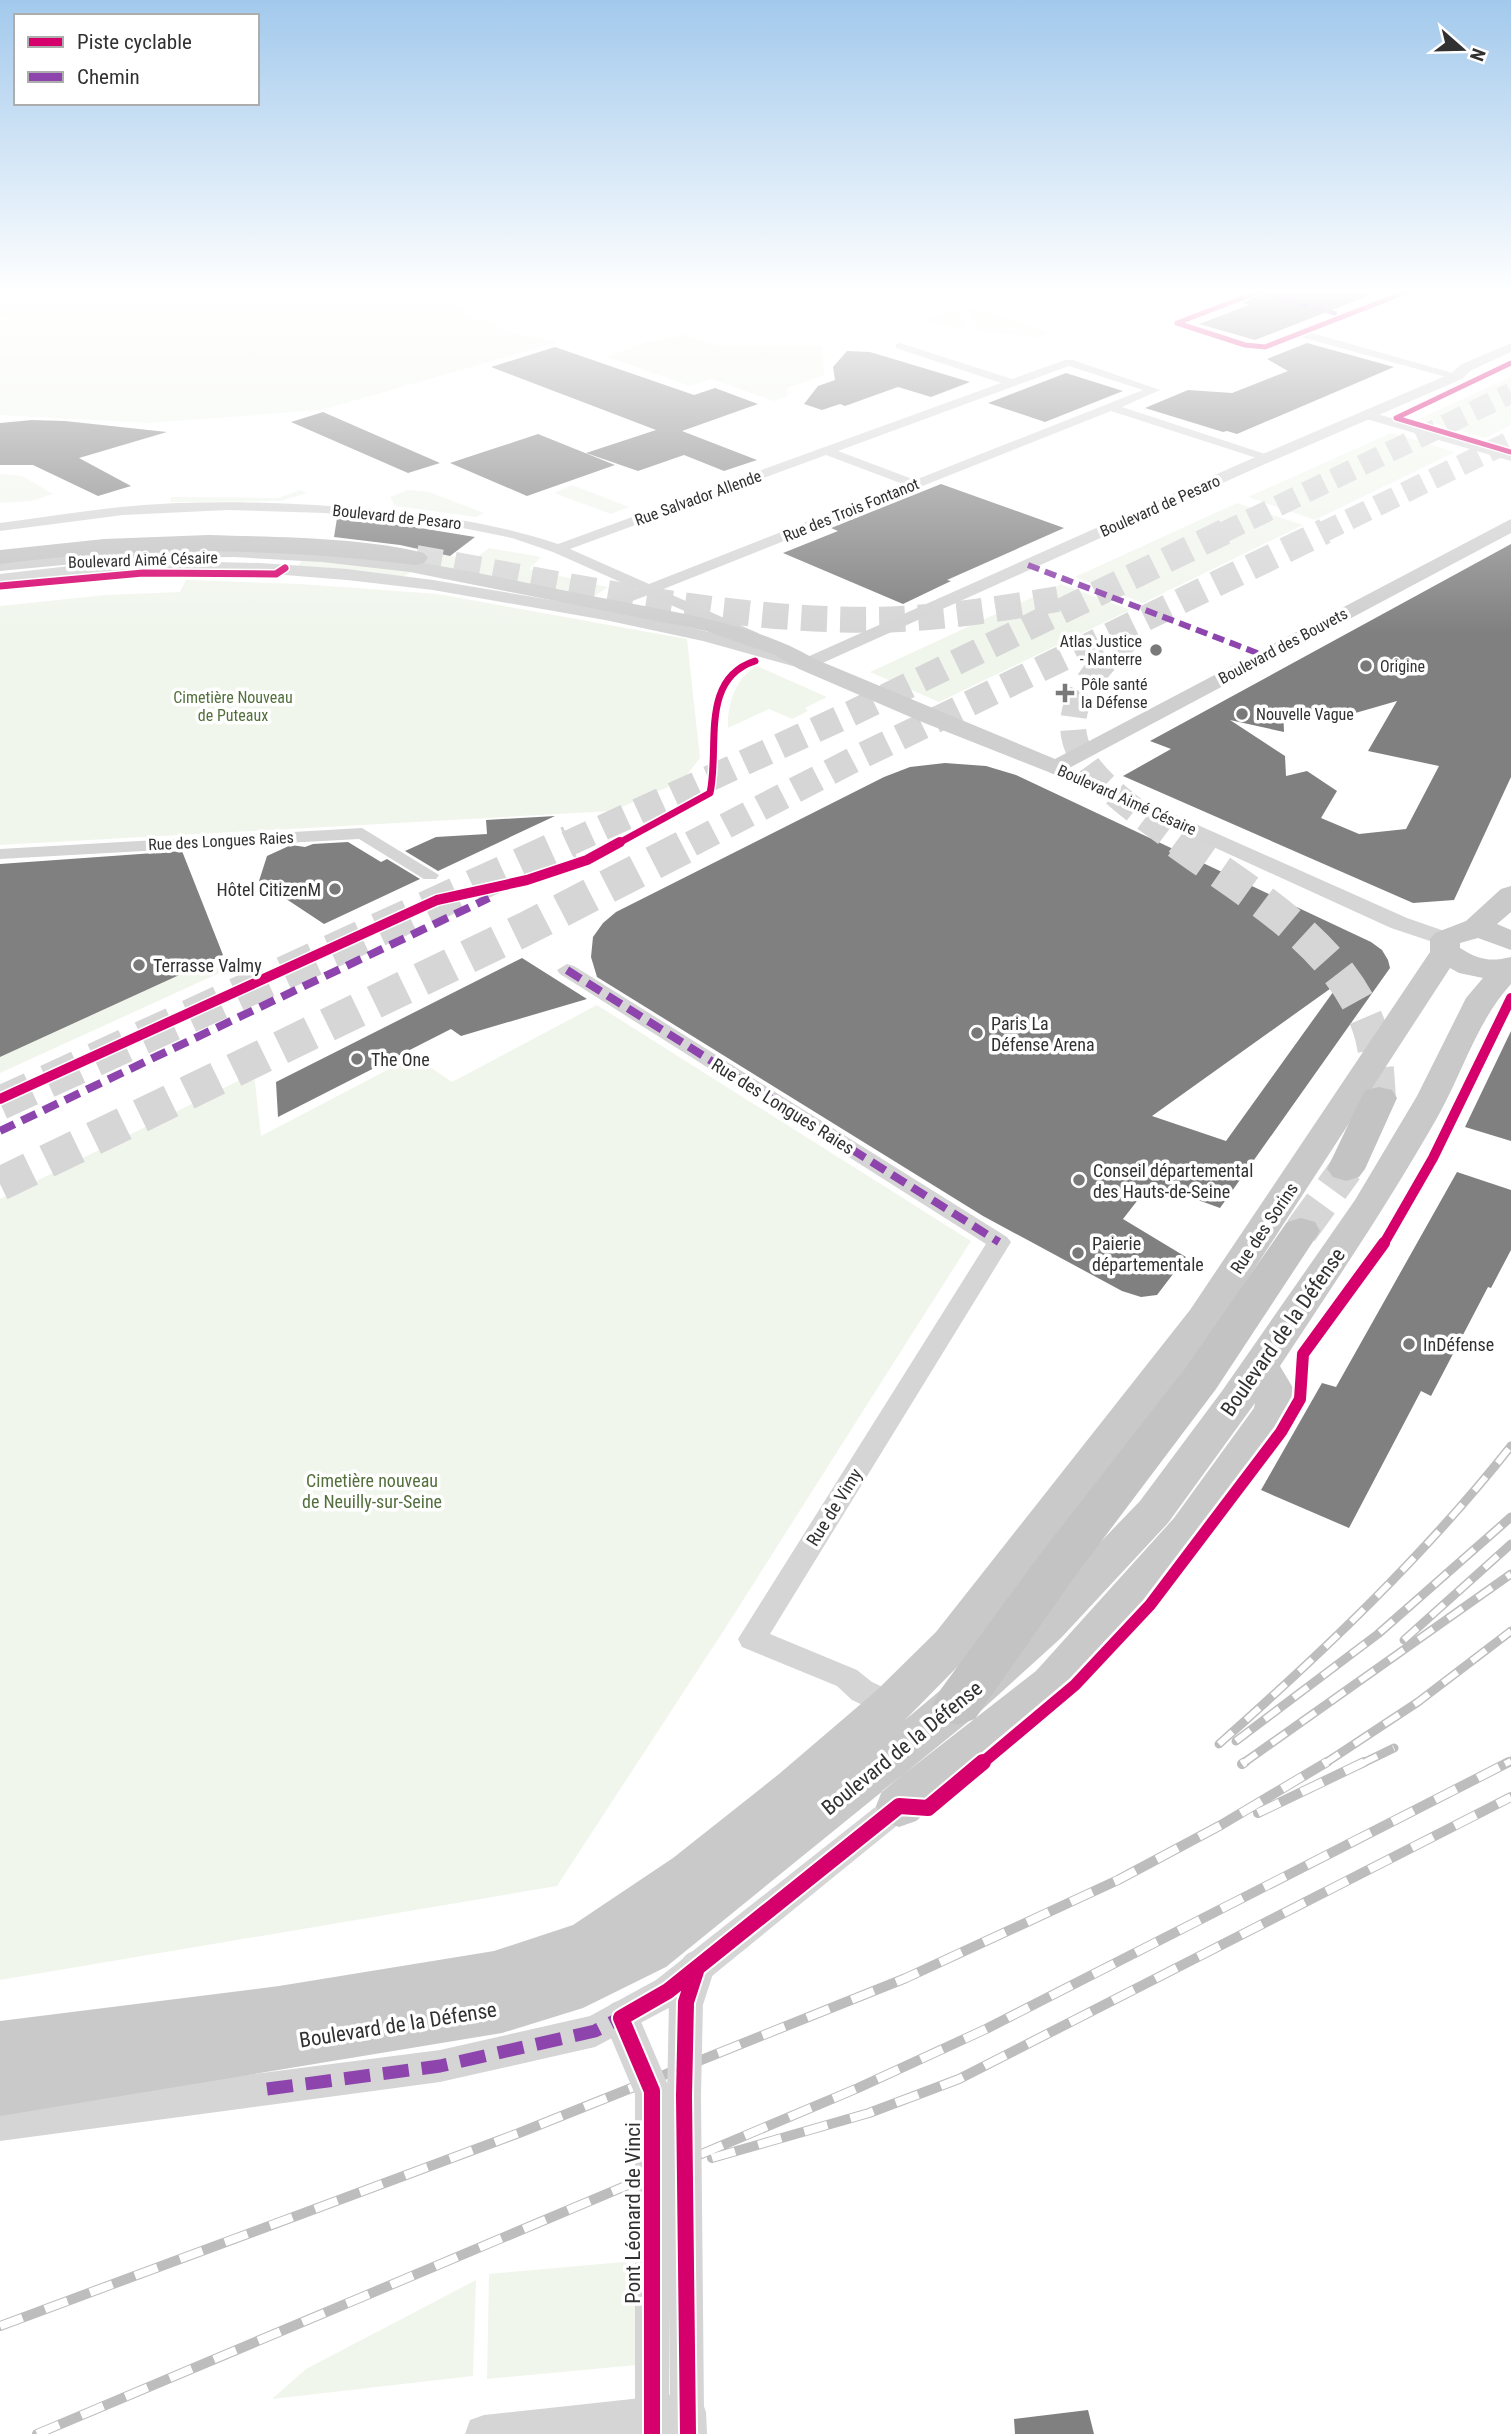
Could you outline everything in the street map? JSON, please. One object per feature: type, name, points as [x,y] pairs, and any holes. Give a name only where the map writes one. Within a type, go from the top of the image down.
[{"type":"highway","points":[[0,557],[84,547],[194,542],[308,547],[416,558]]},
{"type":"highway","points":[[1346,1169],[1379,1098]]},
{"type":"highway","points":[[927,1711],[1057,1566],[1201,1378],[1301,1231]]},
{"type":"main road","name":"Boulevard des Bouvets","points":[[1056,768],[1511,525]]},
{"type":"main road","name":"Boulevard Aimé Césaire","points":[[0,565],[126,553],[234,551],[371,560],[457,575],[600,609],[711,626],[771,645],[807,664],[997,746],[1056,768]]},
{"type":"main road","points":[[1509,960],[1470,967],[1445,946],[1458,932],[1476,927],[1511,895]]},
{"type":"main road","points":[[1476,927],[1509,960]]},
{"type":"main road","name":"Rue des Sorins","points":[[927,1711],[951,1645],[1203,1319],[1445,946]]},
{"type":"main road","name":"Boulevard de la Défense","points":[[0,2090],[502,2009],[565,1990],[648,1951],[927,1711],[1046,1626],[1154,1512],[1260,1365],[1370,1205],[1433,1096],[1481,998],[1509,960]]},
{"type":"main road","points":[[899,1806],[1052,1684],[1189,1529],[1272,1411],[1277,1393],[1260,1365]]},
{"type":"main road","points":[[0,2046],[279,2010],[494,1975],[588,1942],[690,1873],[795,1788],[927,1711]]},
{"type":"street","name":"Rue Salvador Allende","points":[[558,550],[951,406]]},
{"type":"street","name":"Rue des Trois Fontanot","points":[[600,609],[1114,406]]},
{"type":"street","name":"Boulevard de Pesaro","points":[[807,664],[1389,406]]},
{"type":"street","points":[[1110,407],[1268,457]]},
{"type":"street","points":[[1367,415],[1511,457]]},
{"type":"street","points":[[827,451],[915,484]]},
{"type":"street","name":"Boulevard de Pesaro","points":[[0,527],[123,511],[284,506],[443,520],[515,534],[558,550],[771,645]]},
{"type":"street","name":"Boulevard Aimé Césaire","points":[[0,579],[83,570],[184,565],[319,570],[400,579],[600,609],[807,664]]},
{"type":"street","name":"Boulevard Aimé Césaire","points":[[400,579],[457,575]]},
{"type":"street","name":"Boulevard Aimé Césaire","points":[[1056,768],[1445,946]]},
{"type":"street","name":"Rue des Longues Raies","points":[[0,854],[362,833],[430,875]]},
{"type":"street","name":"Rue des Longues Raies","points":[[567,970],[999,1242]]},
{"type":"street","name":"Rue de Vimy","points":[[927,1711],[862,1691],[847,1678],[752,1639],[999,1242]]},
{"type":"street","points":[[0,2124],[440,2066],[595,2031],[668,1991],[899,1806]]},
{"type":"street","points":[[484,2434],[670,2423],[686,2002],[697,1968]]},
{"type":"street","name":"Pont Léonard de Vinci","points":[[621,2018],[652,2091],[670,2423]]},
{"type":"green space","points":[[0,406],[336,406],[321,410],[148,423],[0,415]]},
{"type":"green space","points":[[1448,406],[1511,406],[1511,425],[1485,438],[1419,419]]},
{"type":"green space","points":[[1391,433],[1455,452],[1315,520],[1248,497]]},
{"type":"green space","points":[[0,474],[22,476],[53,494],[31,501],[0,503]]},
{"type":"green space","points":[[572,485],[629,507],[611,514],[554,493]]},
{"type":"green space","points":[[300,490],[307,493],[281,501],[171,502],[171,497],[278,498]]},
{"type":"green space","points":[[407,490],[429,492],[484,513],[476,517],[395,506],[390,497]]},
{"type":"green space","points":[[1237,503],[1303,525],[1143,603],[1075,577]]},
{"type":"green space","points":[[489,548],[541,557],[529,569],[608,587],[595,596],[412,562],[425,551],[473,560]]},
{"type":"green space","points":[[304,558],[415,570],[401,578],[297,567]]},
{"type":"green space","name":"Cimetière Nouveau de Puteaux","points":[[186,580],[300,584],[438,594],[687,639],[700,758],[682,781],[613,811],[0,845],[0,606],[106,595],[180,592]]},
{"type":"green space","points":[[1061,584],[1130,610],[939,702],[870,672]]},
{"type":"green space","points":[[757,666],[827,697],[805,708],[808,711],[792,719],[769,709],[728,728],[734,693],[743,678]]},
{"type":"green space","points":[[212,960],[226,970],[0,1073],[0,1057]]},
{"type":"green space","name":"Cimetière nouveau de Neuilly-sur-Seine","points":[[597,1005],[971,1241],[726,1627],[557,1886],[0,1980],[0,1199],[254,1073],[261,1136],[414,1056],[452,1082]]},
{"type":"green space","points":[[634,2261],[637,2365],[487,2379],[489,2274]]},
{"type":"green space","points":[[476,2280],[473,2376],[272,2399],[306,2369]]},
{"type":"building","points":[[592,406],[754,406],[682,431],[757,460],[724,471],[684,455],[638,471],[586,453],[656,430]]},
{"type":"building","points":[[809,406],[835,406],[822,410]]},
{"type":"building","points":[[996,406],[1086,406],[1045,422]]},
{"type":"building","points":[[1151,406],[1304,406],[1237,434],[1145,408]]},
{"type":"building","points":[[323,412],[440,463],[408,473],[291,422]]},
{"type":"building","points":[[32,420],[167,432],[79,458],[131,486],[98,496],[33,465],[0,465],[0,423]]},
{"type":"building","points":[[538,434],[615,465],[527,496],[450,463]]},
{"type":"building","points":[[941,484],[1064,528],[947,580],[951,581],[903,604],[783,553],[838,531],[831,528]]},
{"type":"building","points":[[337,518],[475,537],[450,556],[400,545],[334,537]]},
{"type":"building","points":[[1511,544],[1511,777],[1454,900],[1413,903],[1123,776],[1171,749],[1150,741]],"holes":[[[1397,701],[1368,751],[1439,766],[1406,829],[1359,834],[1321,818],[1337,791],[1307,771],[1286,776],[1285,756],[1230,720],[1284,732],[1283,707],[1338,718]]]},
{"type":"building","name":"Paris La Défense Arena","points":[[945,763],[986,766],[1016,775],[1371,942],[1382,950],[1388,960],[1390,968],[1220,1208],[1151,1183],[1123,1219],[1186,1257],[1157,1295],[1141,1297],[1122,1291],[983,1216],[597,977],[591,957],[593,937],[603,923],[616,912],[884,777],[910,767]],"holes":[[[1341,981],[1226,1141],[1152,1116]]]},
{"type":"building","points":[[555,816],[438,871],[405,851],[436,837],[487,834],[486,820]]},
{"type":"building","name":"Hôtel CitizenM","points":[[348,842],[381,862],[387,859],[420,879],[324,924],[259,881],[267,856],[291,845],[305,847]]},
{"type":"building","points":[[182,851],[223,955],[0,1057],[0,864]]},
{"type":"building","name":"The One","points":[[522,958],[587,999],[461,1036],[451,1029],[278,1117],[276,1082]]},
{"type":"building","points":[[1511,1031],[1511,1141],[1465,1127]]},
{"type":"building","name":"InDéfense","points":[[1457,1172],[1511,1190],[1511,1250],[1491,1288],[1488,1287],[1431,1396],[1421,1391],[1349,1528],[1261,1490],[1322,1383],[1336,1387]]},
{"type":"building","points":[[1088,2410],[1094,2434],[1015,2434],[1014,2419]]},
{"type":"tunnel","points":[[1222,533],[1485,406]]},
{"type":"tunnel","points":[[1321,533],[1511,441]]},
{"type":"tunnel","points":[[567,844],[852,713],[1226,531]]},
{"type":"tunnel","points":[[691,844],[853,760],[1325,531]]},
{"type":"tunnel","points":[[416,558],[657,601],[780,616],[900,619],[1058,599]]},
{"type":"tunnel","points":[[1133,634],[1098,669],[1079,699],[1073,726],[1079,751],[1094,774],[1147,820],[1180,844]]},
{"type":"tunnel","points":[[0,1103],[570,842]]},
{"type":"tunnel","points":[[0,1184],[525,929],[694,842]]},
{"type":"tunnel","points":[[1178,842],[1259,899],[1312,943],[1335,968],[1354,995],[1368,1024],[1375,1051],[1379,1098]]},
{"type":"tunnel","points":[[1301,1231],[1346,1169]]},
{"type":"railway","points":[[1219,1744],[1297,1674],[1372,1601],[1478,1487],[1511,1446]]},
{"type":"railway","points":[[1236,1741],[1378,1634],[1511,1517]]},
{"type":"railway","points":[[1404,1640],[1511,1544]]},
{"type":"railway","points":[[1245,1762],[1242,1764],[1511,1574]]},
{"type":"railway","points":[[1324,1764],[1418,1702],[1511,1631]]},
{"type":"railway","points":[[1361,1764],[1394,1748]]},
{"type":"railway","points":[[0,2326],[519,2133],[906,1978],[1118,1880],[1221,1825],[1327,1762]]},
{"type":"railway","points":[[1258,1813],[1364,1762]]},
{"type":"railway","points":[[37,2434],[858,2088],[986,2029],[1509,1762]]},
{"type":"railway","points":[[1505,1764],[1509,1762]]},
{"type":"railway","points":[[712,2158],[869,2113],[959,2079],[1511,1797]]},
{"type":"marked path","points":[[1028,565],[1265,656]]},
{"type":"marked path","points":[[0,1131],[489,898]]},
{"type":"marked path","points":[[567,970],[999,1242]]},
{"type":"marked path","points":[[267,2089],[440,2066],[595,2031],[624,2016]]},
{"type":"cycle path","points":[[1396,418],[1422,406]]},
{"type":"cycle path","points":[[1396,418],[1511,452]]},
{"type":"cycle path","points":[[0,586],[143,573],[276,574],[285,568]]},
{"type":"cycle path","points":[[0,1099],[437,900],[527,880],[587,860],[710,793],[715,721],[723,686],[733,672],[755,661]]},
{"type":"cycle path","points":[[652,2434],[652,2091],[621,2018],[668,1991],[899,1806],[928,1808],[1075,1685],[1150,1605],[1281,1432],[1300,1399],[1303,1354],[1380,1250],[1433,1158],[1511,998]]},
{"type":"cycle path","points":[[688,2434],[684,2096],[686,2002],[697,1968]]},
{"type":"place","name":"Atlas Justice - Nanterre","points":[[1156,650]]},
{"type":"place","name":"Origine","points":[[1366,666]]},
{"type":"place","name":"Pôle santé la Défense","points":[[1065,693]]},
{"type":"place","name":"Nouvelle Vague","points":[[1242,714]]},
{"type":"place","name":"Hôtel CitizenM","points":[[335,889]]},
{"type":"place","name":"Terrasse Valmy","points":[[139,965]]},
{"type":"place","name":"Paris La Défense Arena","points":[[977,1033]]},
{"type":"place","name":"The One","points":[[357,1059]]},
{"type":"place","name":"Conseil départemental des Hauts-de-Seine","points":[[1079,1180]]},
{"type":"place","name":"Paierie départementale","points":[[1078,1253]]},
{"type":"place","name":"InDéfense","points":[[1409,1344]]}]
